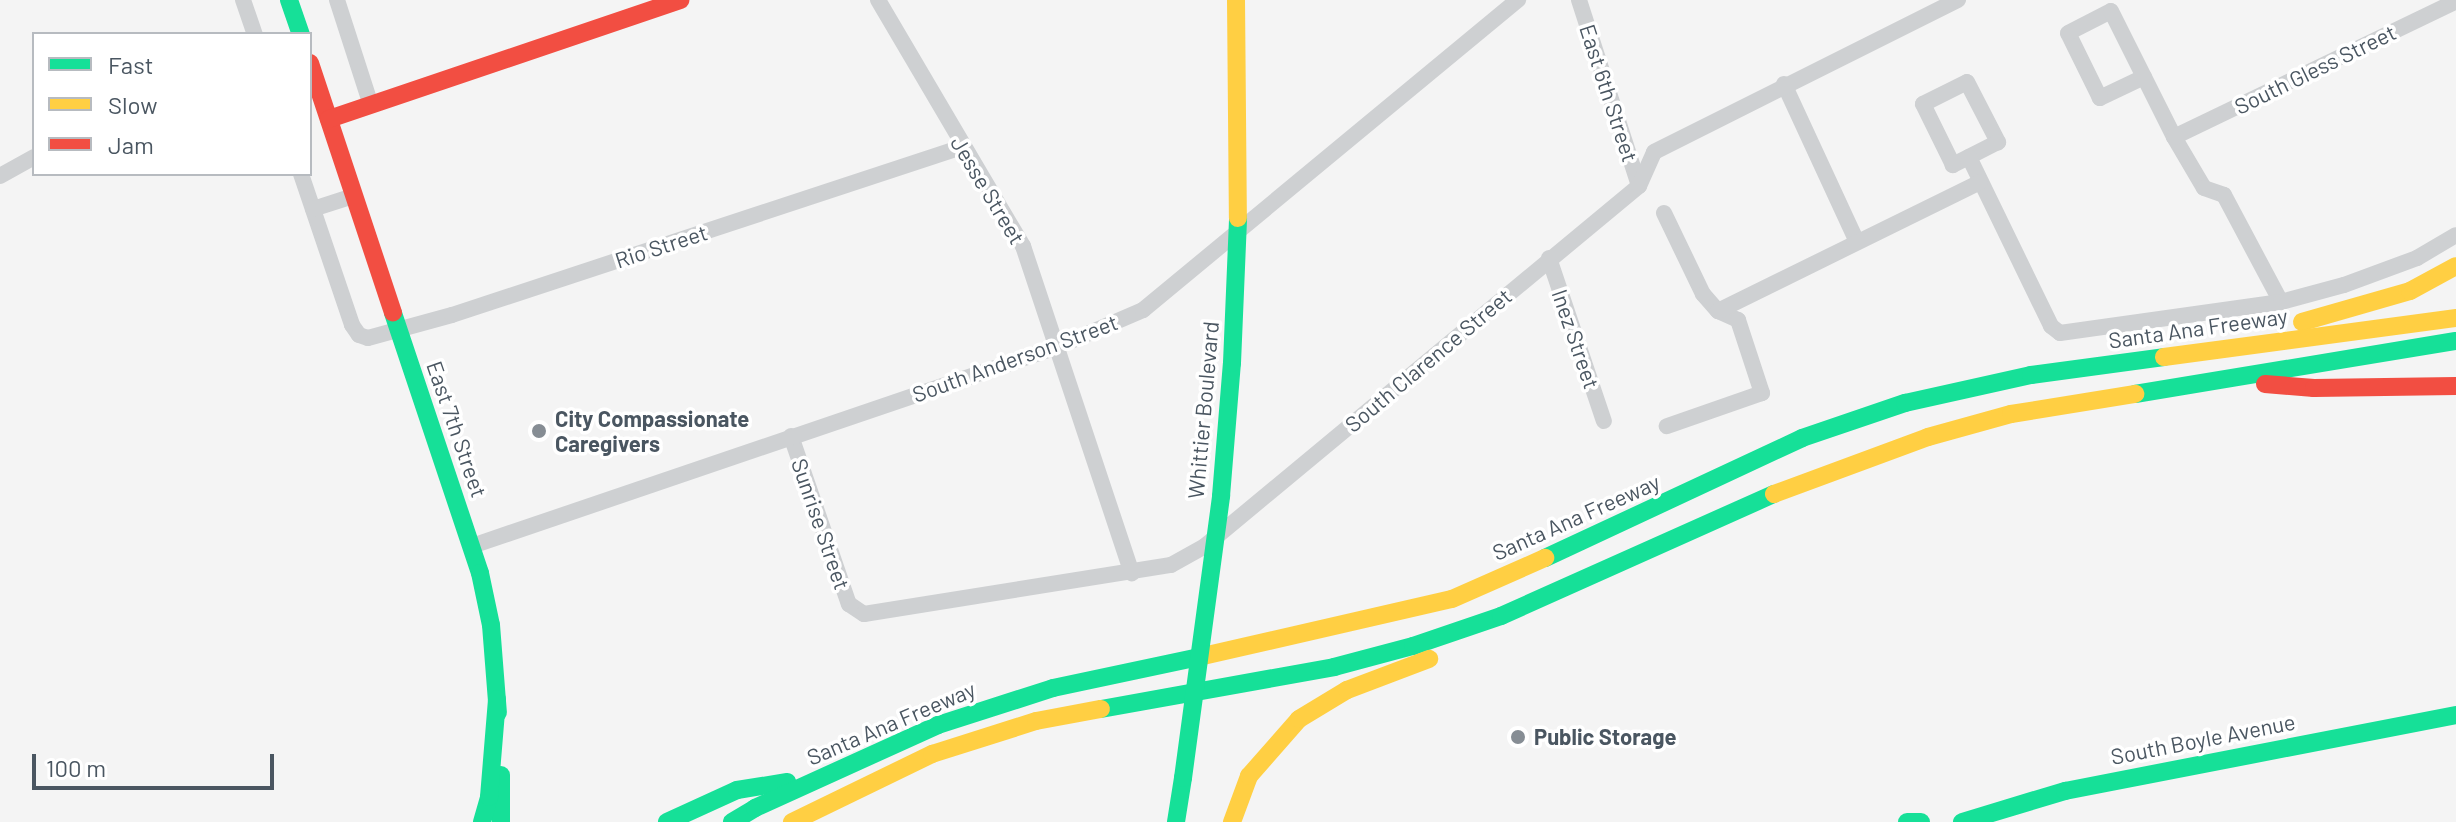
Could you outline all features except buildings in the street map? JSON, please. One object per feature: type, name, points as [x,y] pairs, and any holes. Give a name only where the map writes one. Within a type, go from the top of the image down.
[{"type":"main road","points":[[329,119],[680,0]]},
{"type":"main road","name":"Whittier Boulevard","points":[[1176,822],[1221,496],[1232,363],[1239,180],[1236,0]]},
{"type":"main road","name":"East 7th Street","points":[[312,69],[472,546],[491,625],[501,822]]},
{"type":"main road","points":[[2031,375],[2340,314],[2410,291],[2456,266]]},
{"type":"main road","name":"Santa Ana Freeway","points":[[732,822],[938,725],[1053,688],[1286,639],[1452,599],[1607,531],[1802,438],[1905,403],[2031,375],[2456,318]]},
{"type":"main road","name":"Santa Ana Freeway","points":[[792,822],[932,754],[1013,728],[1334,667],[1413,646],[1501,616],[1793,485],[1928,437],[2011,414],[2456,341]]},
{"type":"main road","points":[[2225,380],[2314,388],[2456,386]]},
{"type":"main road","points":[[1232,822],[1238,797],[1260,759],[1313,708],[1373,679],[1467,645],[1501,616]]},
{"type":"main road","points":[[482,822],[489,797],[497,699]]},
{"type":"main road","name":"South Boyle Avenue","points":[[1962,822],[2065,791],[2456,715]]},
{"type":"main road","points":[[667,822],[737,790],[824,777]]},
{"type":"main road","points":[[1907,822],[1921,822]]},
{"type":"street","points":[[243,0],[253,32]]},
{"type":"street","points":[[337,0],[371,105]]},
{"type":"street","name":"Jesse Street","points":[[878,0],[1023,246],[1132,573]]},
{"type":"street","name":"South Anderson Street","points":[[472,546],[1057,347],[1143,310],[1518,0]]},
{"type":"street","name":"East 6th Street","points":[[1579,0],[1639,186]]},
{"type":"street","name":"South Clarence Street","points":[[854,610],[864,614],[1171,565],[1205,546],[1639,186],[1654,152],[1784,84],[1958,0]]},
{"type":"street","name":"South Gless Street","points":[[2174,137],[2456,1]]},
{"type":"street","points":[[2144,77],[2100,98],[2068,33],[2111,11],[2144,77],[2174,137],[2204,188],[2224,195],[2281,302]]},
{"type":"street","points":[[1967,82],[1998,142],[1969,157],[1953,165],[1923,104],[1967,82]]},
{"type":"street","points":[[1784,84],[1857,242]]},
{"type":"street","name":"Rio Street","points":[[313,209],[352,325],[359,335],[368,338],[398,332],[962,147]]},
{"type":"street","points":[[1969,157],[2051,326],[2060,333],[2281,302],[2388,269],[2456,235]]},
{"type":"street","points":[[0,176],[32,158]]},
{"type":"street","points":[[302,176],[313,209],[353,196]]},
{"type":"street","points":[[1718,311],[1980,182]]},
{"type":"street","points":[[1664,213],[1703,294],[1718,311],[1738,320],[1762,393],[1667,426]]},
{"type":"street","name":"Inez Street","points":[[1549,258],[1604,421]]},
{"type":"street","name":"Sunrise Street","points":[[791,436],[849,604],[854,610]]},
{"type":"traffic: fast","points":[[289,0],[300,32]]},
{"type":"traffic: fast","points":[[1183,778],[1221,496],[1232,363],[1238,218]]},
{"type":"traffic: fast","points":[[393,313],[480,573],[491,625],[498,713]]},
{"type":"traffic: fast","points":[[2135,394],[2456,341]]},
{"type":"traffic: fast","points":[[1545,558],[1802,438],[1905,403],[2031,375],[2164,357]]},
{"type":"traffic: fast","points":[[1101,709],[1334,667],[1413,646],[1501,616],[1774,494]]},
{"type":"traffic: fast","points":[[732,822],[755,808],[938,725],[1053,688],[1203,656]]},
{"type":"traffic: fast","points":[[482,822],[489,797],[497,699]]},
{"type":"traffic: fast","points":[[1962,822],[2065,791],[2456,715]]},
{"type":"traffic: fast","points":[[501,775],[501,822]]},
{"type":"traffic: fast","points":[[1176,822],[1183,778]]},
{"type":"traffic: fast","points":[[667,822],[737,790],[787,782]]},
{"type":"traffic: fast","points":[[1907,822],[1921,822]]},
{"type":"traffic: slow","points":[[1236,0],[1238,218]]},
{"type":"traffic: slow","points":[[2302,322],[2410,291],[2456,266]]},
{"type":"traffic: slow","points":[[2164,357],[2456,318]]},
{"type":"traffic: slow","points":[[1774,494],[1928,437],[2011,414],[2135,394]]},
{"type":"traffic: slow","points":[[1203,656],[1452,599],[1545,558]]},
{"type":"traffic: slow","points":[[1232,822],[1249,776],[1299,719],[1347,690],[1429,659]]},
{"type":"traffic: slow","points":[[792,822],[932,754],[1036,721],[1101,709]]},
{"type":"traffic: jam","points":[[329,119],[680,0]]},
{"type":"traffic: jam","points":[[312,69],[393,313]]},
{"type":"traffic: jam","points":[[2265,384],[2314,388],[2456,386]]},
{"type":"place","name":"City Compassionate Caregivers","points":[[539,431]]},
{"type":"place","name":"Public Storage","points":[[1518,737]]}]
